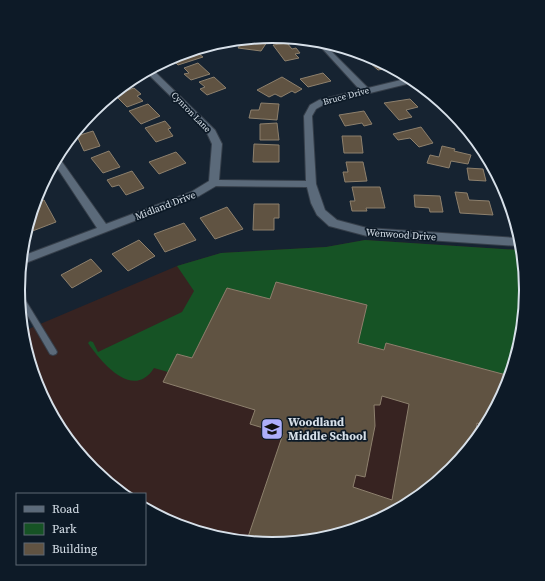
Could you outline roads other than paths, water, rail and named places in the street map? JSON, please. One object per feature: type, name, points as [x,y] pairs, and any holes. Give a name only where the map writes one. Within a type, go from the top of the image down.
[{"type":"street","points":[[325,49],[366,91]]},
{"type":"street","name":"Cynron Lane","points":[[153,74],[210,130],[217,144],[214,183]]},
{"type":"street","name":"Bruce Drive","points":[[311,184],[308,116],[312,107],[322,102],[405,82]]},
{"type":"street","points":[[60,164],[103,228]]},
{"type":"street","points":[[214,183],[311,184]]},
{"type":"street","name":"Midland Drive","points":[[27,259],[103,228],[195,194],[214,183]]},
{"type":"street","name":"Wenwood Drive","points":[[311,184],[316,203],[321,212],[333,224],[367,232],[515,242]]},
{"type":"lane","points":[[26,307],[53,352]]},
{"type":"place","name":"Woodland Middle School","points":[[272,429]]}]
